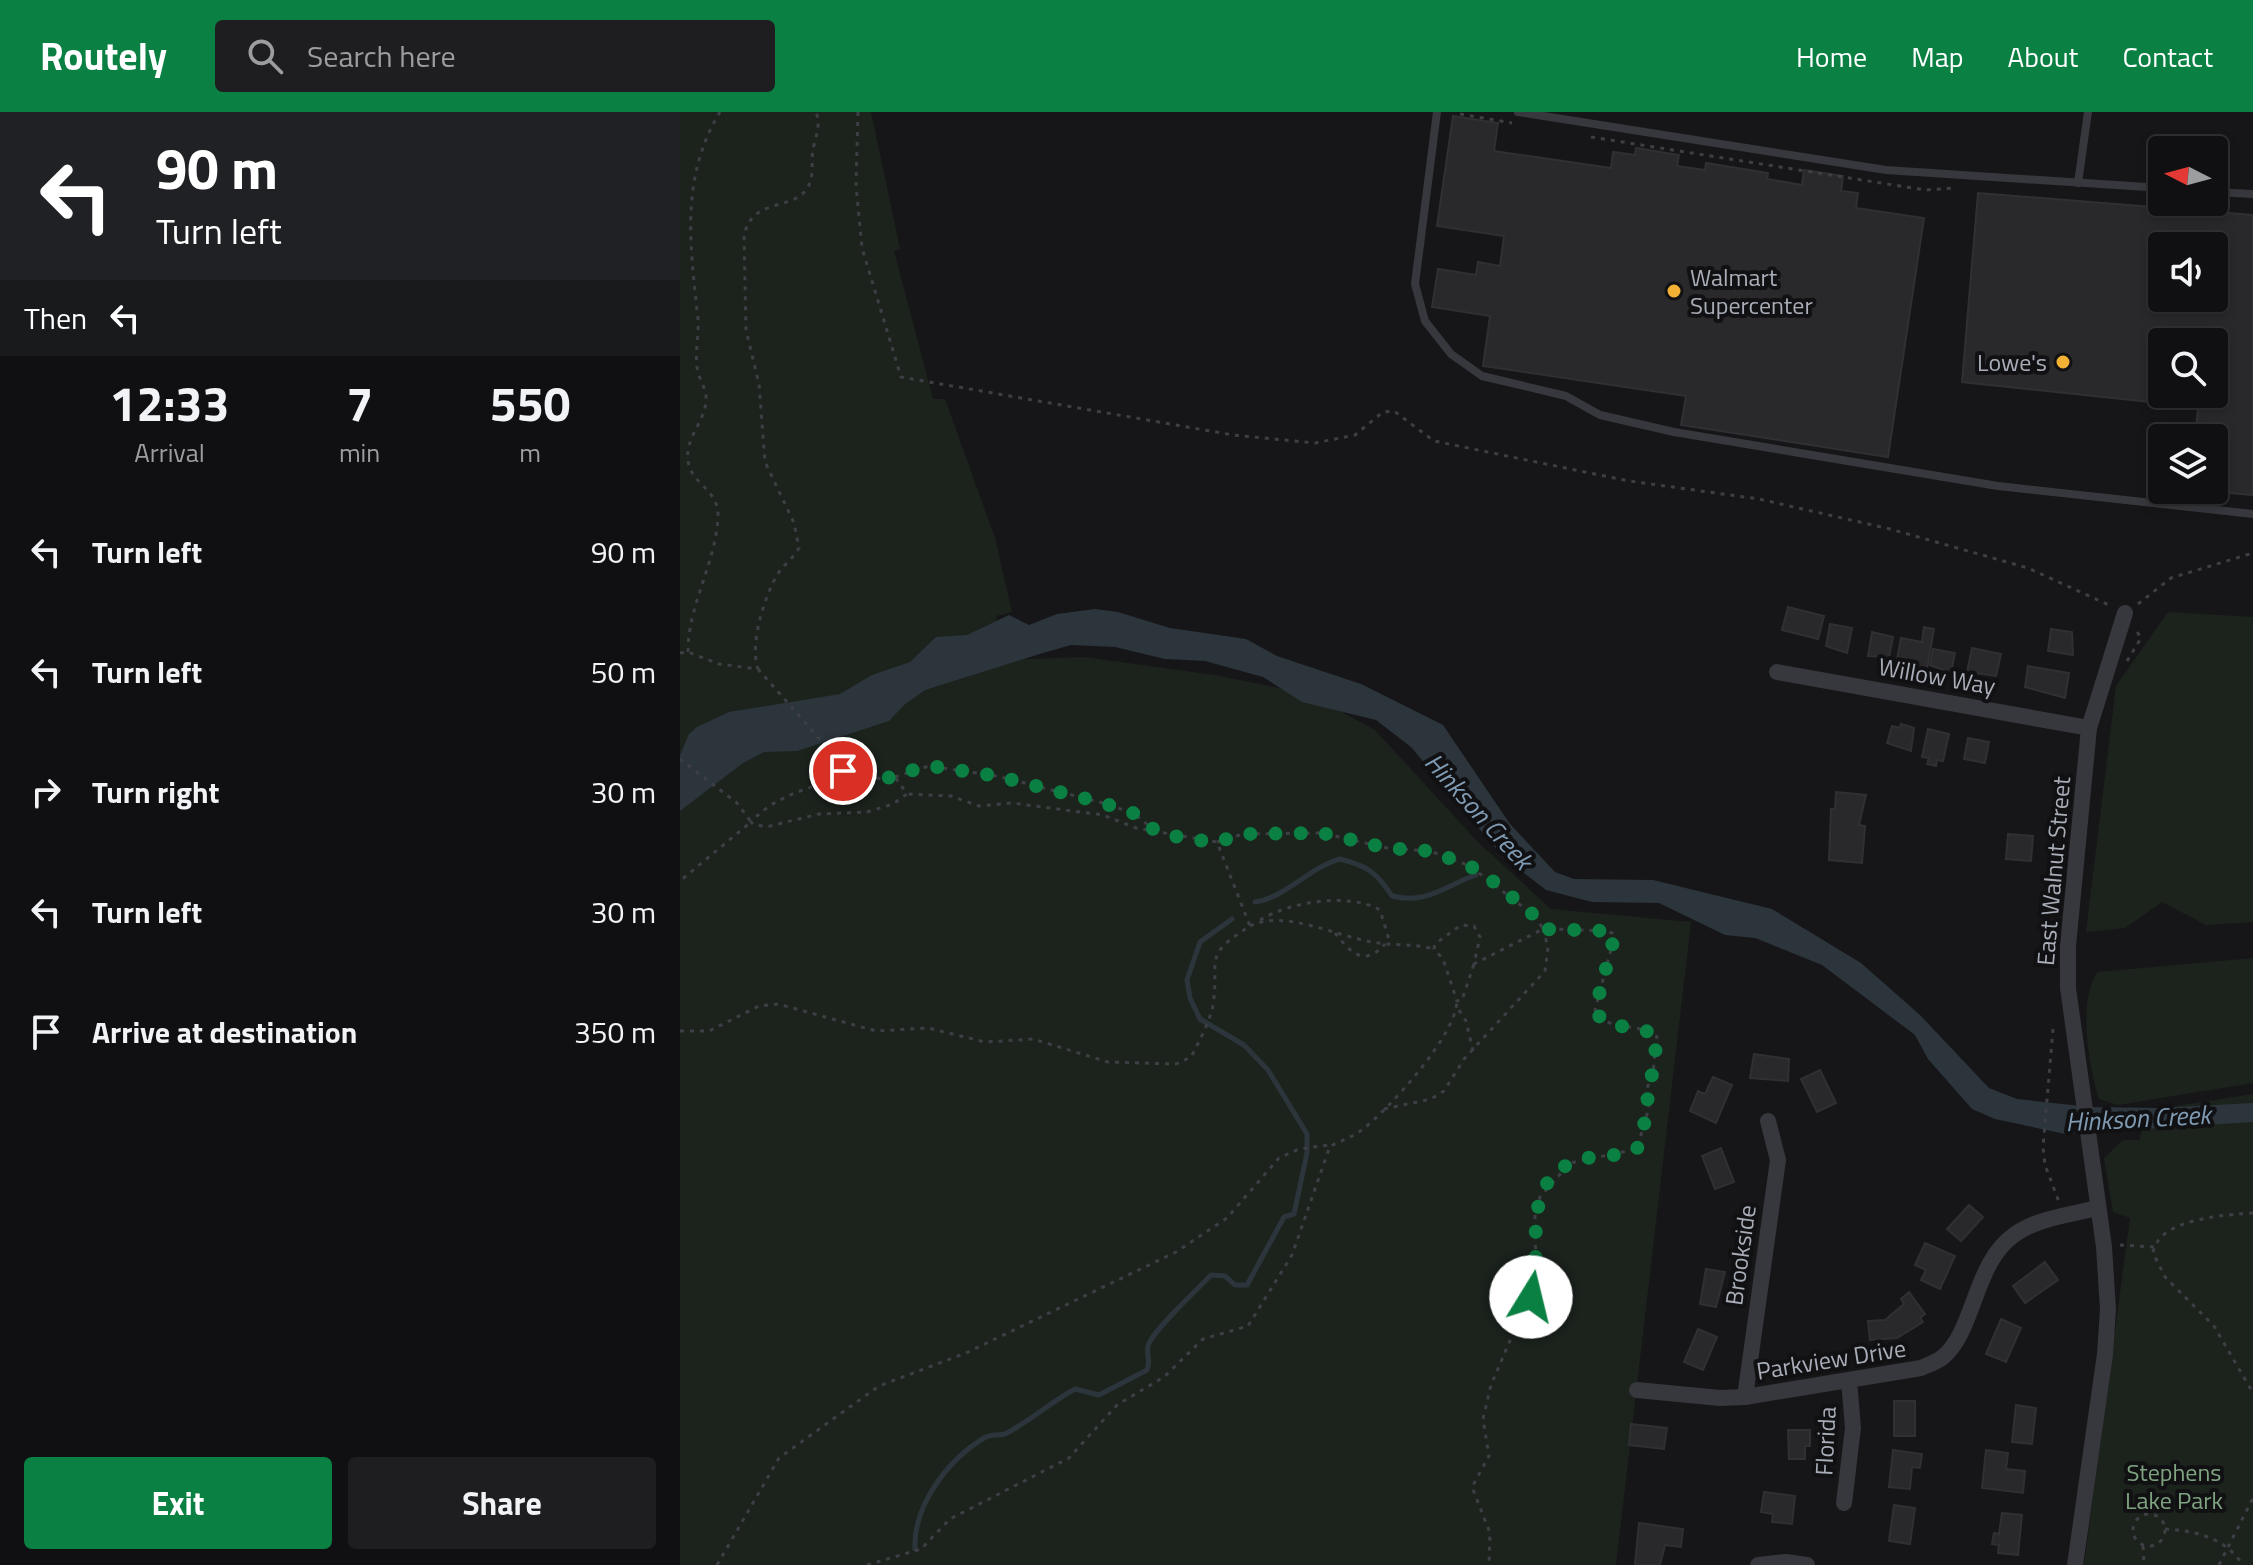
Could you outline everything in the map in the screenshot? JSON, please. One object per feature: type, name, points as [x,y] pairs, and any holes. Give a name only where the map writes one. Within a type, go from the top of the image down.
[{"type":"street","name":"East Walnut Street","points":[[2075,1565],[2105,1354],[2108,1309],[2104,1247],[2080,1094],[2068,988],[2068,946],[2089,728],[2125,613]]},
{"type":"street","name":"Willow Way","points":[[1777,672],[2089,728]]},
{"type":"street","name":"Brookside","points":[[1745,1397],[1778,1160],[1768,1121]]},
{"type":"street","name":"Parkview Drive","points":[[1637,1390],[1720,1398],[1745,1397],[1921,1368],[1943,1356],[1955,1341],[1994,1255],[2005,1242],[2032,1225],[2097,1208]]},
{"type":"street","name":"Florida","points":[[1844,1503],[1853,1428],[1849,1381]]},
{"type":"street","points":[[1758,1565],[1786,1562],[1807,1565]]},
{"type":"lane","points":[[1437,112],[1415,284],[1425,321],[1451,354],[1482,376],[1566,396],[1600,415],[1674,432],[2029,490],[2253,514]]},
{"type":"lane","points":[[1518,112],[1886,170],[2148,187]]},
{"type":"lane","points":[[2078,183],[2088,112]]},
{"type":"lane","points":[[2228,193],[2253,194]]},
{"type":"path","points":[[688,652],[691,613],[711,566],[718,511],[709,490],[689,470],[688,461],[689,445],[706,399],[697,368],[699,343],[687,215],[698,152],[720,112]]},
{"type":"path","points":[[758,669],[756,640],[761,616],[781,570],[799,548],[798,535],[765,462],[759,384],[746,330],[744,236],[749,221],[762,209],[796,198],[811,182],[818,132],[816,112]]},
{"type":"path","points":[[858,112],[856,185],[862,248],[901,377],[1233,435],[1315,443],[1355,435],[1383,412],[1394,411],[1434,441],[1629,481],[1759,499],[1890,529],[2028,568],[2125,613],[2141,638],[2127,662]]},
{"type":"path","points":[[2125,613],[2171,578],[2253,553]]},
{"type":"path","points":[[680,653],[688,652],[719,664],[758,669],[837,759],[843,775]]},
{"type":"path","points":[[680,759],[745,811],[751,822],[762,827],[819,814],[867,812],[893,804],[907,794],[951,796],[979,806],[1012,803],[1086,812],[1157,832],[1217,842],[1243,834],[1322,833],[1387,848],[1430,851],[1470,866],[1536,917],[1548,947],[1545,971],[1473,1051],[1437,1097],[1384,1109]]},
{"type":"path","points":[[680,881],[764,808],[785,795],[843,775],[857,780],[895,777],[929,766],[997,776],[1103,803],[1133,813],[1157,832]]},
{"type":"path","points":[[895,777],[907,794]]},
{"type":"path","points":[[1217,842],[1250,926]]},
{"type":"path","points":[[680,1031],[709,1031],[759,1006],[778,1004],[876,1031],[928,1028],[985,1042],[1033,1039],[1108,1062],[1165,1065],[1184,1062],[1191,1057],[1201,1030],[1210,1018],[1215,956],[1229,939],[1286,905],[1369,904],[1380,910],[1388,943]]},
{"type":"path","points":[[717,1565],[770,1470],[806,1436],[833,1423],[890,1379],[966,1353],[1203,1238],[1227,1218],[1279,1158],[1299,1149],[1321,1144],[1330,1146],[1361,1130],[1384,1109],[1449,1029],[1457,1001],[1442,956],[1434,949],[1272,921],[1250,926]]},
{"type":"path","points":[[1434,949],[1438,939],[1455,929],[1474,926],[1480,937],[1462,1000],[1457,1001]]},
{"type":"path","points":[[1474,964],[1543,929],[1611,931],[1613,942],[1596,1014],[1606,1022],[1651,1032],[1658,1044],[1646,1091],[1649,1107],[1637,1149],[1570,1163],[1559,1171],[1536,1206],[1536,1280],[1491,1385],[1483,1419],[1489,1456],[1472,1487],[1490,1533],[1489,1565]]},
{"type":"path","points":[[1335,933],[1353,955],[1364,956],[1388,943]]},
{"type":"path","points":[[1457,1008],[1466,1021],[1473,1051]]},
{"type":"path","points":[[2053,1029],[2043,1147],[2045,1165],[2065,1216]]},
{"type":"path","points":[[867,1565],[921,1549],[950,1519],[1069,1458],[1117,1405],[1164,1377],[1203,1339],[1248,1326],[1292,1255],[1330,1146]]},
{"type":"path","points":[[2154,1247],[2171,1230],[2192,1221],[2253,1213]]},
{"type":"path","points":[[2104,1247],[2129,1244],[2154,1247]]},
{"type":"path","points":[[2154,1247],[2160,1271],[2205,1313],[2253,1393]]},
{"type":"path","points":[[2219,1565],[2253,1498]]},
{"type":"path","points":[[2144,1565],[2143,1546],[2133,1534],[2137,1520],[2146,1515],[2156,1516],[2165,1529]]},
{"type":"path","points":[[2165,1529],[2201,1532],[2226,1548],[2243,1565]]},
{"type":"path","points":[[2143,1546],[2158,1543],[2165,1529]]},
{"type":"green space","points":[[680,112],[871,112],[900,249],[894,251],[933,399],[945,399],[995,538],[1012,612],[996,616],[1006,660],[1084,657],[1214,675],[1309,694],[1375,730],[1478,842],[1551,909],[1691,922],[1616,1565],[680,1565]]},
{"type":"green space","points":[[2168,612],[2253,617],[2253,922],[2206,925],[2162,902],[2125,928],[2086,932],[2116,686]]},
{"type":"green space","points":[[2253,958],[2253,1083],[2118,1105],[2099,1099],[2089,1052],[2086,1016],[2092,984],[2098,972]]},
{"type":"green space","name":"Stephens Lake Park","points":[[2253,1094],[2253,1565],[2084,1565],[2130,1218],[2113,1212],[2104,1158],[2123,1140],[2140,1140],[2144,1111]]},
{"type":"water","name":"Hinkson Creek","points":[[1095,609],[1118,612],[1170,628],[1246,639],[1277,656],[1361,684],[1443,725],[1510,824],[1555,872],[1574,879],[1653,880],[1772,909],[1861,963],[1920,1015],[1989,1088],[2017,1099],[2090,1107],[2160,1108],[2253,1103],[2253,1122],[2065,1134],[1995,1119],[1972,1109],[1928,1059],[1915,1035],[1822,965],[1755,938],[1725,935],[1659,903],[1592,902],[1546,890],[1503,857],[1411,747],[1376,720],[1302,702],[1263,677],[1205,661],[1165,659],[1115,647],[1071,645],[1043,653],[925,690],[889,721],[797,751],[764,752],[743,763],[680,811],[680,755],[689,734],[697,727],[729,712],[840,694],[872,675],[910,662],[936,637],[967,635],[1009,615],[1029,625],[1057,614]]},
{"type":"building","name":"Walmart Supercenter","points":[[1453,116],[1498,123],[1494,151],[1611,168],[1613,152],[1635,155],[1636,148],[1679,155],[1677,166],[1705,170],[1706,163],[1768,173],[1767,179],[1802,185],[1804,170],[1843,176],[1841,191],[1858,193],[1856,208],[1924,218],[1888,457],[1681,425],[1686,396],[1483,366],[1490,316],[1432,307],[1438,269],[1476,275],[1478,262],[1500,266],[1504,236],[1437,226]]},
{"type":"building","name":"Lowe's","points":[[1978,193],[2148,207],[2148,216],[2253,215],[2253,495],[2228,493],[2228,424],[2196,424],[2198,408],[2228,408],[2228,328],[2148,328],[2148,402],[1962,382]]},
{"type":"building","points":[[1788,607],[1824,616],[1818,639],[1782,630]]},
{"type":"building","points":[[1830,624],[1852,628],[1847,653],[1826,646]]},
{"type":"building","points":[[1924,627],[1934,629],[1927,669],[1906,665],[1907,660],[1897,659],[1901,638],[1922,642]]},
{"type":"building","points":[[2051,629],[2072,632],[2073,655],[2048,651]]},
{"type":"building","points":[[1872,632],[1893,637],[1889,657],[1868,656]]},
{"type":"building","points":[[1972,648],[2001,654],[1996,676],[1967,672]]},
{"type":"building","points":[[1933,649],[1955,653],[1951,673],[1930,665]]},
{"type":"building","points":[[2028,666],[2069,673],[2065,698],[2025,687]]},
{"type":"building","points":[[1901,724],[1914,728],[1911,751],[1887,743],[1892,726],[1900,728]]},
{"type":"building","points":[[1928,729],[1949,734],[1943,761],[1937,760],[1936,766],[1927,764],[1929,758],[1922,757]]},
{"type":"building","points":[[1968,738],[1989,742],[1985,763],[1964,759]]},
{"type":"building","points":[[1836,792],[1866,795],[1859,825],[1865,826],[1862,863],[1829,860],[1831,809],[1835,809]]},
{"type":"building","points":[[2008,834],[2033,836],[2031,861],[2006,859]]},
{"type":"building","points":[[1754,1054],[1789,1059],[1788,1081],[1750,1078]]},
{"type":"building","points":[[1820,1070],[1836,1103],[1817,1112],[1801,1079]]},
{"type":"building","points":[[1713,1077],[1732,1085],[1716,1123],[1690,1111],[1698,1091],[1705,1094]]},
{"type":"building","points":[[1721,1148],[1734,1182],[1715,1189],[1702,1156]]},
{"type":"building","points":[[1969,1205],[1983,1217],[1961,1241],[1947,1229]]},
{"type":"building","points":[[1925,1243],[1955,1256],[1940,1289],[1921,1280],[1926,1270],[1915,1265]]},
{"type":"building","points":[[2045,1262],[2058,1280],[2025,1303],[2013,1286]]},
{"type":"building","points":[[1706,1269],[1725,1272],[1716,1307],[1700,1304]]},
{"type":"building","points":[[1909,1292],[1925,1314],[1920,1318],[1923,1322],[1897,1338],[1870,1340],[1868,1321],[1885,1320],[1904,1304],[1901,1299]]},
{"type":"building","points":[[2001,1319],[2021,1328],[2006,1362],[1986,1354]]},
{"type":"building","points":[[1698,1329],[1717,1337],[1703,1370],[1684,1362]]},
{"type":"building","points":[[1894,1401],[1915,1401],[1915,1436],[1894,1436]]},
{"type":"building","points":[[2016,1405],[2036,1408],[2032,1444],[2012,1442]]},
{"type":"building","points":[[1631,1424],[1667,1428],[1664,1449],[1629,1445]]},
{"type":"building","points":[[1788,1430],[1810,1430],[1810,1446],[1805,1446],[1805,1459],[1789,1459]]},
{"type":"building","points":[[1893,1450],[1922,1454],[1920,1468],[1912,1467],[1910,1489],[1889,1487]]},
{"type":"building","points":[[1986,1450],[2008,1453],[2006,1469],[2025,1471],[2023,1493],[1982,1488]]},
{"type":"building","points":[[1764,1492],[1795,1496],[1792,1524],[1772,1522],[1773,1514],[1761,1512]]},
{"type":"building","points":[[1894,1505],[1915,1508],[1910,1544],[1889,1541]]},
{"type":"building","points":[[2002,1513],[2022,1515],[2018,1555],[1998,1553],[1999,1545],[1992,1544],[1994,1533],[1999,1534]]},
{"type":"building","points":[[1639,1523],[1683,1529],[1681,1547],[1665,1545],[1660,1565],[1635,1565]]},
{"type":"waterway","points":[[1255,902],[1277,895],[1340,859],[1365,868],[1392,896],[1404,898],[1436,893],[1476,875]]},
{"type":"waterway","points":[[915,1549],[916,1532],[926,1500],[958,1458],[984,1438],[1007,1433],[1075,1389],[1099,1395],[1147,1370],[1151,1339],[1176,1310],[1211,1275],[1225,1276],[1235,1285],[1247,1285],[1284,1217],[1294,1214],[1307,1153],[1307,1134],[1268,1070],[1244,1045],[1200,1019],[1190,998],[1187,980],[1200,942],[1232,919]]},
{"type":"place","name":"Walmart Supercenter","points":[[1674,291]]},
{"type":"place","name":"Lowe's","points":[[2063,362]]},
{"type":"route","points":[[843,771],[845,777],[857,780],[895,777],[929,766],[997,776],[1103,803],[1133,813],[1157,832],[1187,839],[1217,842],[1243,834],[1322,833],[1387,848],[1430,851],[1470,866],[1494,882],[1536,917],[1543,929],[1611,931],[1611,955],[1595,1010],[1599,1019],[1645,1030],[1657,1037],[1652,1078],[1646,1091],[1649,1107],[1637,1149],[1570,1163],[1559,1171],[1540,1197],[1535,1215],[1537,1271],[1531,1297]]}]
